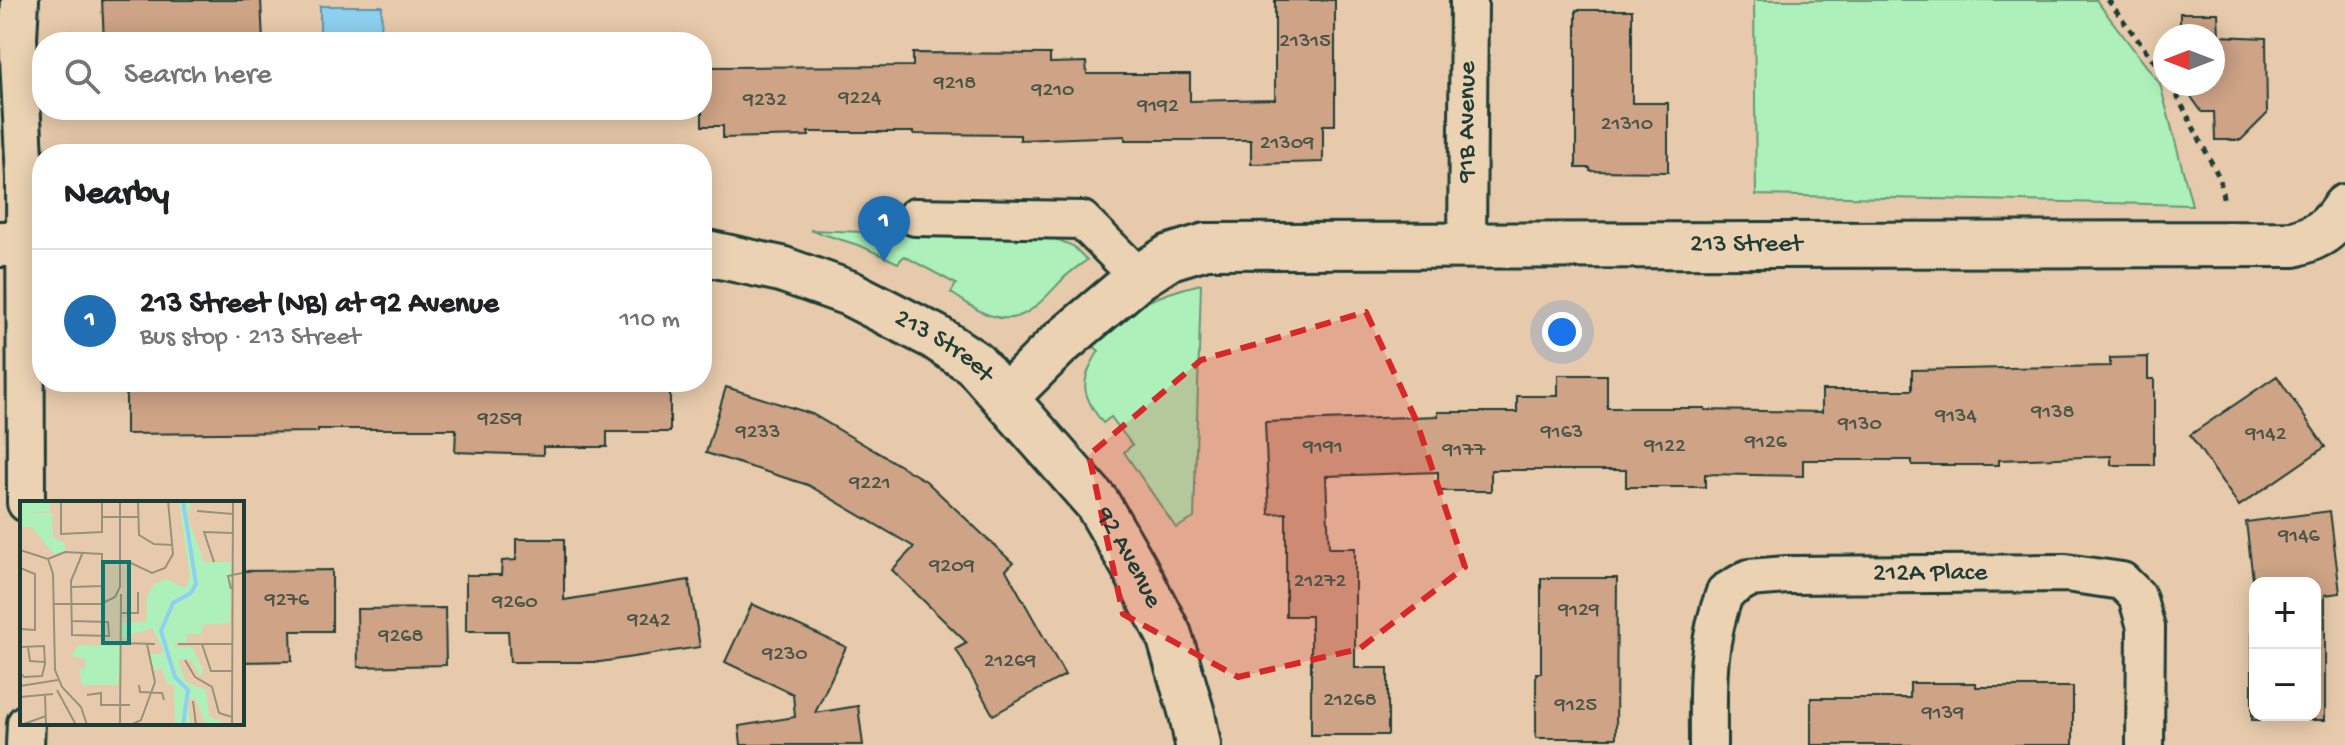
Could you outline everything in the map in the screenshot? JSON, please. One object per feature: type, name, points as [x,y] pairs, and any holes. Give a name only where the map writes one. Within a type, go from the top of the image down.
[{"type":"street","points":[[20,0],[18,38],[25,178],[22,244],[26,501]]},
{"type":"street","name":"91B Avenue","points":[[1467,244],[1469,0]]},
{"type":"street","name":"213 Street","points":[[712,254],[781,269],[849,293],[935,337],[974,363],[1006,397],[1057,346],[1139,277],[1170,257],[1206,246],[2294,244],[2315,238],[2331,227],[2345,207]]},
{"type":"street","points":[[915,217],[1082,220],[1139,277]]},
{"type":"street","name":"92 Avenue","points":[[1006,397],[1097,503],[1134,567],[1169,635],[1198,745]]},
{"type":"street","name":"212A Place","points":[[1708,745],[1708,669],[1713,625],[1725,592],[1749,578],[1787,575],[2066,573],[2122,581],[2137,596],[2146,627],[2145,745]]},
{"type":"street","points":[[25,745],[26,725]]},
{"type":"path","points":[[2108,0],[2153,60]]},
{"type":"path","points":[[2177,96],[2220,179],[2225,208],[2225,242]]},
{"type":"highlighted area","points":[[1366,312],[1416,420],[1465,567],[1359,649],[1238,677],[1123,614],[1089,455],[1201,360]]},
{"type":"green space","points":[[1754,0],[2096,0],[2153,75],[2153,96],[2163,96],[2192,205],[1756,195]]},
{"type":"green space","points":[[810,230],[1056,239],[1073,246],[1087,260],[1030,310],[1012,318],[1001,318],[984,313],[951,293],[956,284],[904,256],[898,263],[861,246]]},
{"type":"green space","points":[[1201,284],[1194,518],[1176,528],[1124,452],[1132,445],[1111,417],[1103,423],[1090,404],[1085,388],[1088,371],[1099,351],[1091,344],[1116,321],[1141,305]]},
{"type":"water","points":[[320,6],[382,6],[381,32],[320,32]]},
{"type":"building","points":[[102,0],[261,0],[263,32],[104,32]]},
{"type":"building","points":[[1275,0],[1335,0],[1335,125],[1323,125],[1323,162],[1251,164],[1251,140],[1125,140],[1125,136],[1020,140],[1020,135],[913,132],[808,132],[809,136],[723,138],[723,126],[702,126],[702,120],[712,120],[712,67],[913,66],[913,53],[1050,54],[1050,63],[1086,62],[1087,74],[1190,74],[1190,101],[1275,99]]},
{"type":"building","points":[[1576,10],[1632,10],[1632,103],[1668,103],[1668,172],[1576,168]]},
{"type":"building","points":[[2180,13],[2218,13],[2218,24],[2180,24]]},
{"type":"building","points":[[2225,36],[2266,38],[2267,114],[2241,140],[2215,140],[2214,112],[2202,112],[2191,96],[2225,96]]},
{"type":"building","points":[[2148,357],[2148,379],[2154,379],[2154,465],[2111,465],[2111,456],[1999,460],[1999,465],[1912,465],[1912,460],[1803,460],[1803,476],[1705,474],[1705,487],[1626,487],[1626,470],[1491,470],[1491,491],[1438,491],[1438,472],[1326,476],[1329,548],[1355,548],[1355,668],[1388,668],[1388,735],[1311,735],[1311,616],[1286,616],[1286,513],[1269,514],[1265,422],[1438,416],[1438,412],[1517,412],[1517,396],[1558,396],[1558,375],[1607,375],[1607,408],[1822,412],[1822,390],[1912,390],[1912,370],[2110,366],[2110,358]]},
{"type":"building","points":[[2277,376],[2325,447],[2239,506],[2190,435]]},
{"type":"building","points":[[726,387],[812,414],[926,481],[1013,563],[1006,570],[1065,675],[993,715],[956,649],[967,643],[892,570],[914,547],[808,485],[706,453]]},
{"type":"building","points":[[126,392],[670,392],[670,432],[607,432],[607,447],[543,447],[543,455],[455,452],[456,429],[126,434]]},
{"type":"building","points":[[2330,511],[2340,593],[2325,595],[2325,720],[2321,720],[2321,577],[2253,577],[2246,522]]},
{"type":"building","points":[[516,539],[564,539],[564,600],[689,580],[700,647],[600,662],[510,662],[508,631],[466,631],[466,575],[501,575],[502,561],[516,560]]},
{"type":"building","points":[[332,570],[332,631],[291,631],[292,661],[244,662],[244,571]]},
{"type":"building","points":[[1541,578],[1617,578],[1616,738],[1536,738],[1536,673],[1541,673]]},
{"type":"building","points":[[752,604],[846,647],[815,713],[858,706],[863,745],[741,745],[739,726],[795,717],[793,694],[725,662]]},
{"type":"building","points":[[445,608],[446,665],[358,667],[357,609]]},
{"type":"building","points":[[1910,683],[2073,687],[2073,745],[1811,745],[1811,698],[1910,698]]},
{"type":"place","name":"213 Street (NB) at 92 Avenue","points":[[884,262]]}]
